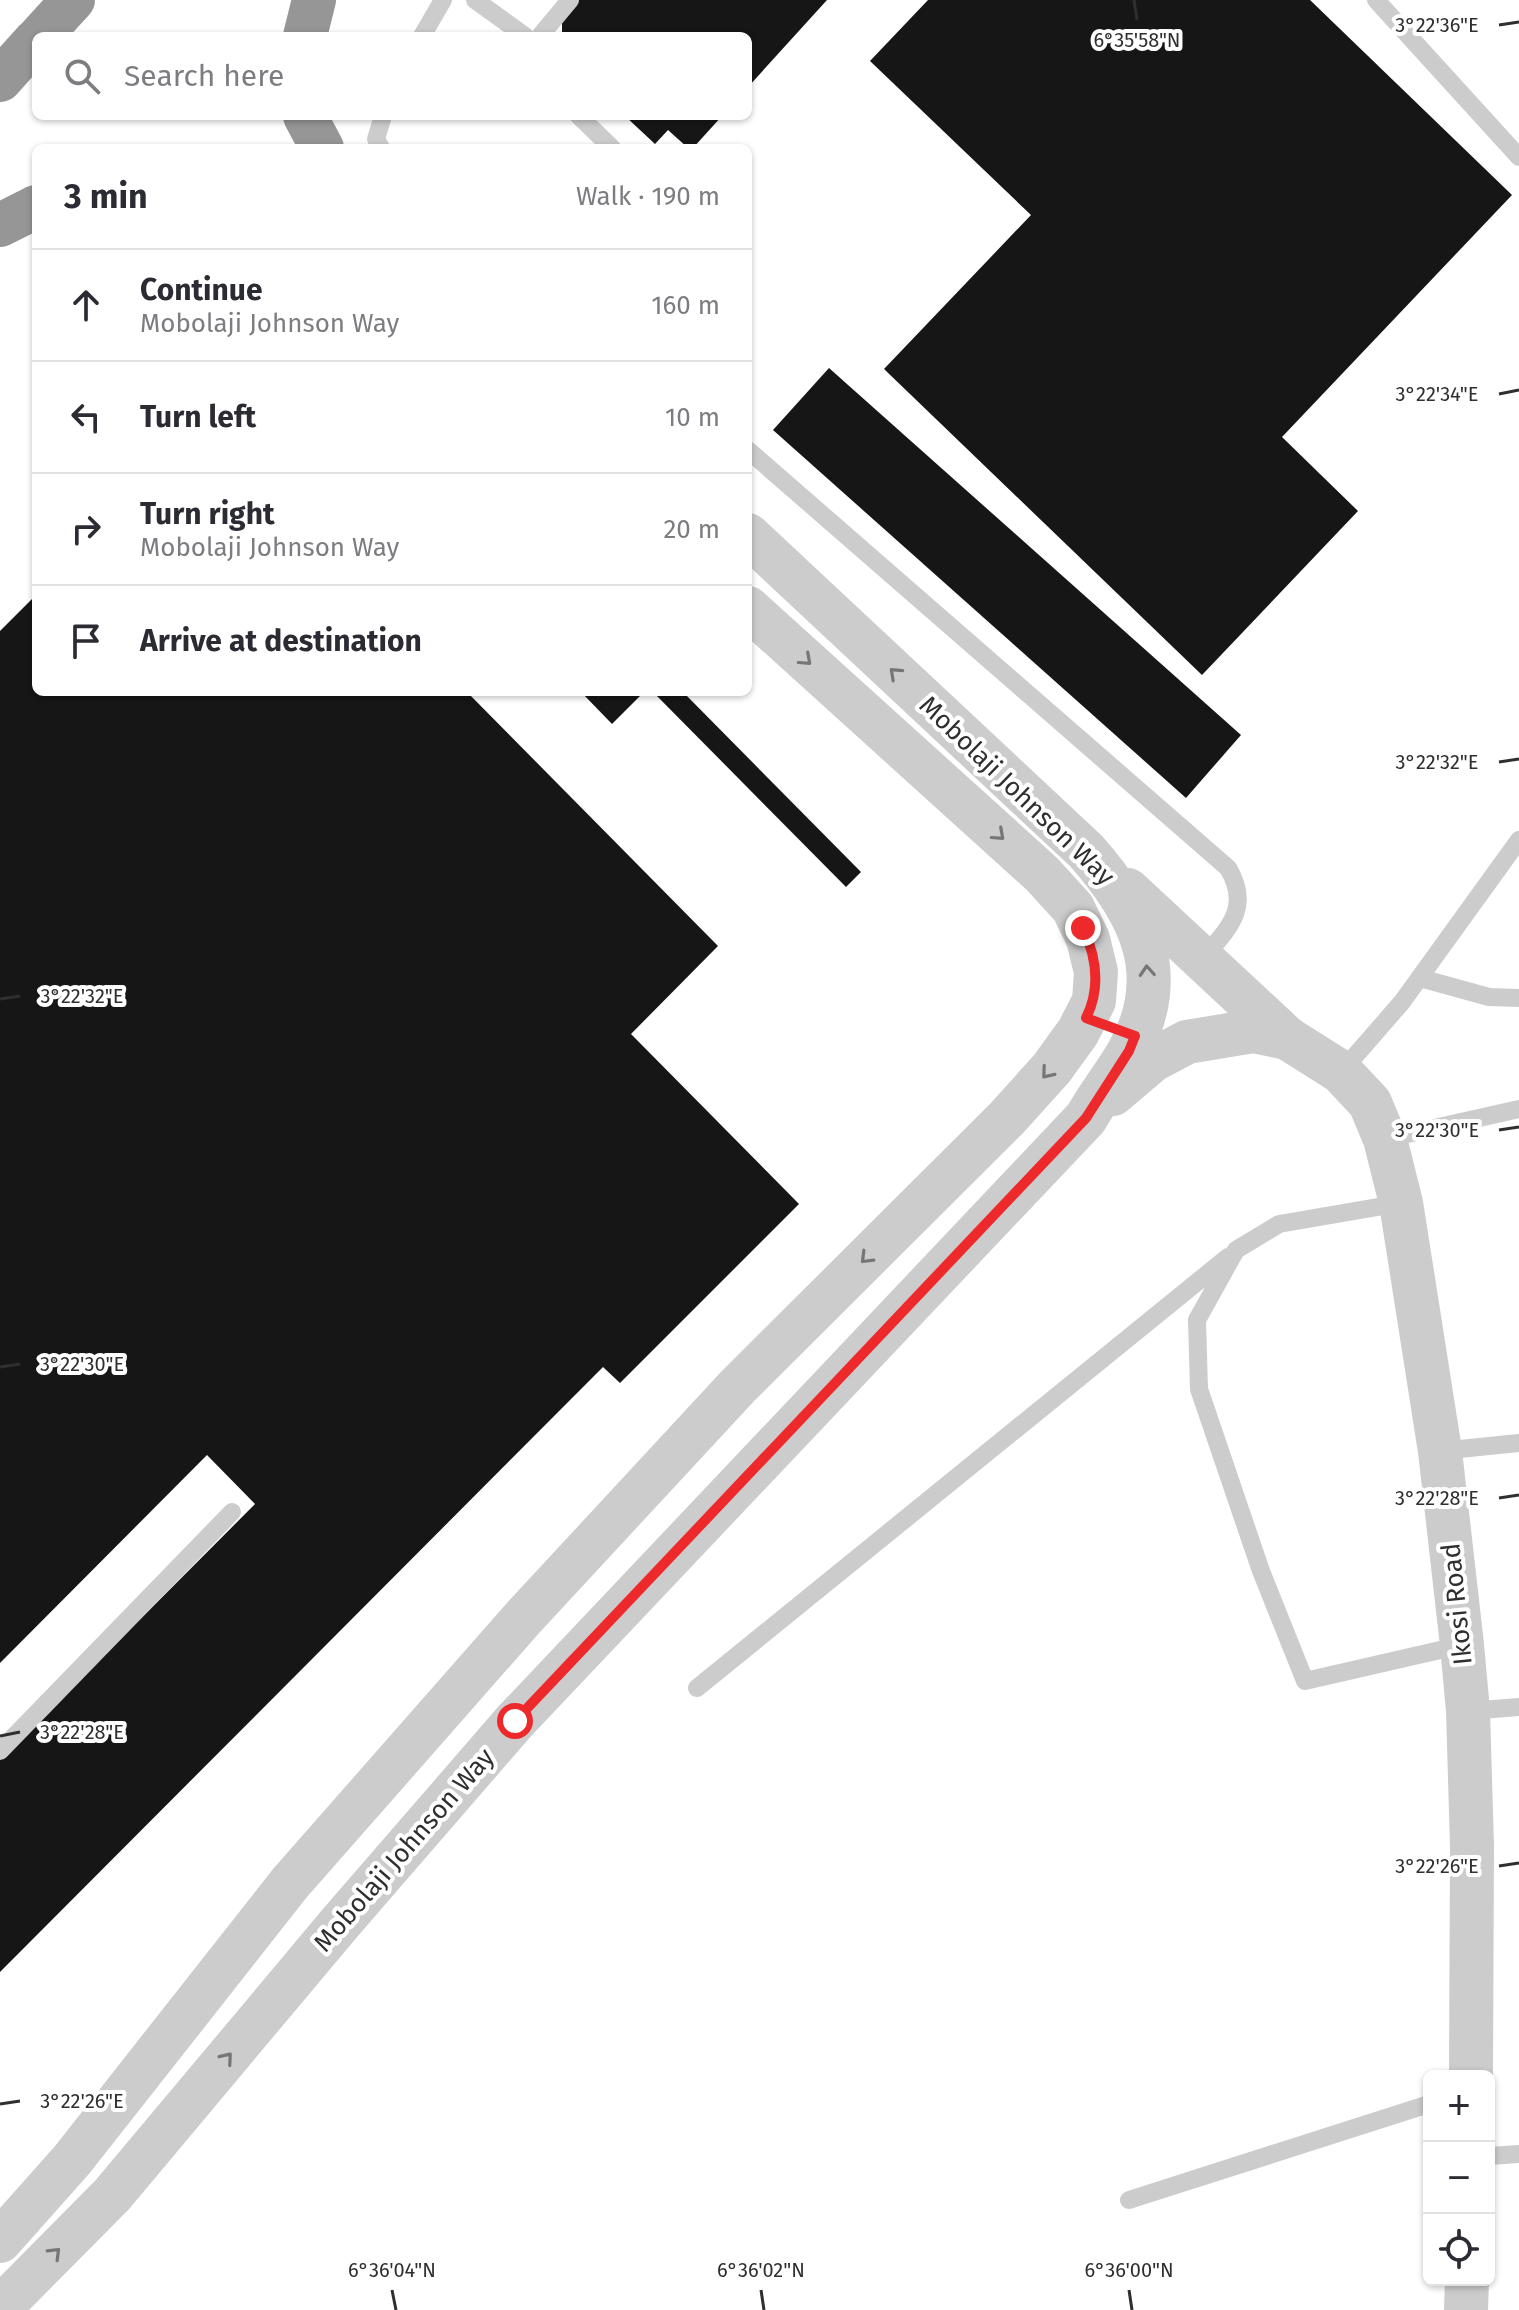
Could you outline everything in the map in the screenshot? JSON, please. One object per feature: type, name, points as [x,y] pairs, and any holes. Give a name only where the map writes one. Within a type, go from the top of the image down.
[{"type":"highway","points":[[44,32],[73,0]]},
{"type":"highway","points":[[306,32],[314,0]]},
{"type":"highway","points":[[0,80],[32,45]]},
{"type":"highway","points":[[307,120],[320,144]]},
{"type":"highway","points":[[0,225],[32,209]]},
{"type":"street","name":"Mobolaji Johnson Way","points":[[0,2308],[112,2195],[340,1923],[515,1721],[1086,1118],[1129,1051],[1141,1021],[1148,987],[1139,909],[1086,851],[752,539]]},
{"type":"street","name":"Mobolaji Johnson Way","points":[[0,2241],[72,2160],[290,1883],[470,1677],[738,1386],[1007,1118],[1052,1068],[1094,1001],[1096,972],[1083,928],[1073,908],[1042,874],[752,612]]},
{"type":"street","points":[[1083,928],[1100,917],[1139,909],[1202,959],[1287,1038]]},
{"type":"street","points":[[1086,1018],[1135,1036],[1187,1042],[1253,1031],[1287,1038]]},
{"type":"street","name":"Ikosi Road","points":[[1287,1038],[1341,1072],[1370,1103],[1385,1139],[1401,1203],[1440,1451],[1468,1711],[1472,1846],[1471,2070]]},
{"type":"street","points":[[1086,1118],[1153,1060],[1187,1042]]},
{"type":"street","points":[[1466,2310],[1467,2286]]},
{"type":"lane","points":[[424,32],[443,0]]},
{"type":"lane","points":[[475,0],[519,32]]},
{"type":"lane","points":[[543,32],[570,0]]},
{"type":"lane","points":[[1376,0],[1519,157]]},
{"type":"lane","points":[[379,144],[376,139],[382,120]]},
{"type":"lane","points":[[583,120],[608,144]]},
{"type":"lane","points":[[752,453],[1228,868],[1237,883],[1240,901],[1230,927],[1202,959]]},
{"type":"lane","points":[[1341,1072],[1420,978],[1519,840]]},
{"type":"lane","points":[[1420,978],[1489,997],[1519,998]]},
{"type":"lane","points":[[1385,1139],[1519,1109]]},
{"type":"lane","points":[[697,1688],[1236,1250],[1279,1224],[1401,1203]]},
{"type":"lane","points":[[1236,1250],[1197,1320],[1199,1389],[1261,1571],[1305,1681],[1462,1645]]},
{"type":"lane","points":[[1440,1451],[1519,1443]]},
{"type":"lane","points":[[0,1751],[232,1512]]},
{"type":"lane","points":[[1468,1711],[1519,1707]]},
{"type":"lane","points":[[1129,2200],[1423,2106]]},
{"type":"lane","points":[[1495,2156],[1519,2154]]},
{"type":"building","points":[[579,0],[827,0],[752,83],[752,32],[562,32],[562,23]]},
{"type":"building","points":[[928,0],[1310,0],[1512,195],[1282,437],[1358,511],[1202,675],[884,369],[1031,215],[870,61]]},
{"type":"building","points":[[629,120],[718,120],[697,144],[684,144],[668,130],[655,144]]},
{"type":"building","points":[[829,368],[1241,735],[1186,798],[773,430]]},
{"type":"building","points":[[32,599],[32,696],[471,696],[718,946],[631,1034],[799,1204],[620,1383],[603,1367],[0,1972],[0,1760],[255,1504],[207,1455],[0,1663],[0,631]]},
{"type":"building","points":[[585,696],[640,696],[612,724]]},
{"type":"building","points":[[657,696],[687,696],[861,872],[846,887]]},
{"type":"route","points":[[515,1721],[1086,1118],[1129,1051],[1135,1036],[1086,1018],[1094,1001],[1096,972],[1083,928]]}]
